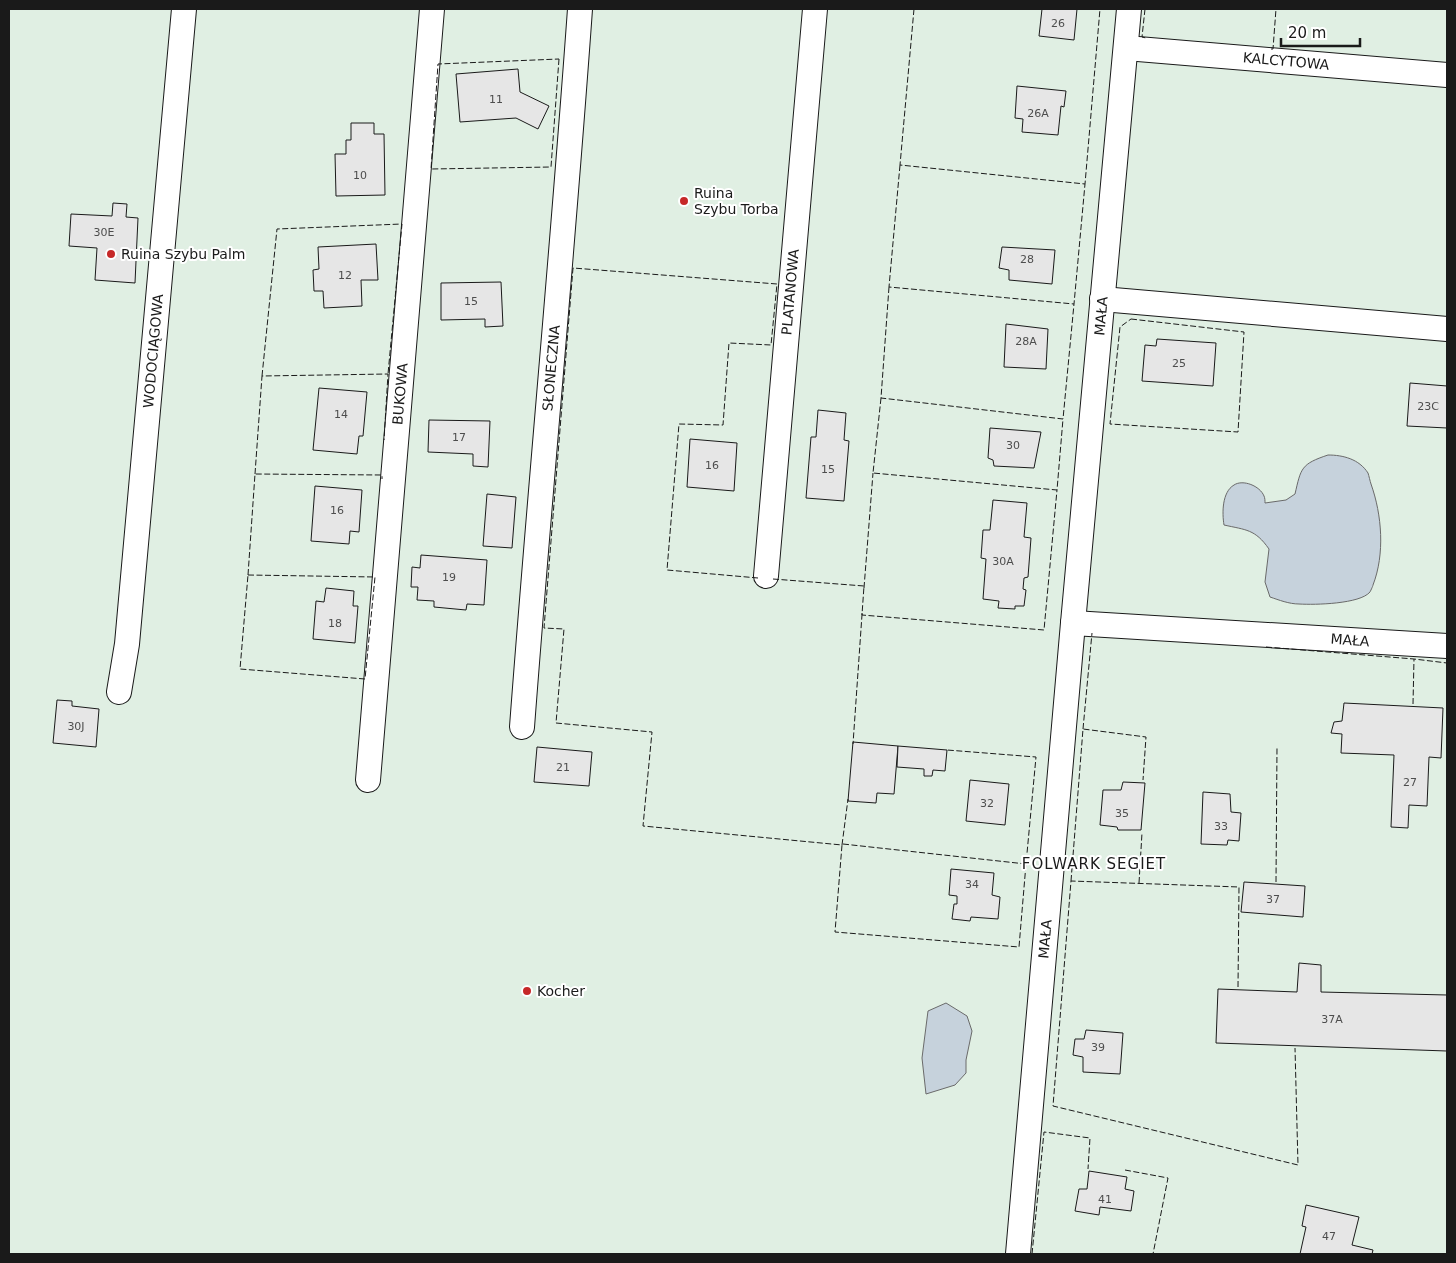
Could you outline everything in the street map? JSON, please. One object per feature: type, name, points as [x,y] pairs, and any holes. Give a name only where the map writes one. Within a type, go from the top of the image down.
[{"type":"street","name":"WODOCIĄGOWA","points":[[119,692],[127,644],[184,9]]},
{"type":"street","name":"BUKOWA","points":[[368,780],[432,9]]},
{"type":"street","name":"SŁONECZNA","points":[[522,728],[536,543],[563,244],[580,9]]},
{"type":"street","name":"PLATANOWA","points":[[766,576],[814,9]]},
{"type":"street","name":"MAŁA","points":[[1018,1254],[1102,299],[1130,9]]},
{"type":"street","name":"KALCYTOWA","points":[[1126,48],[1447,75]]},
{"type":"street","points":[[1102,299],[1447,329]]},
{"type":"street","name":"MAŁA","points":[[1073,623],[1447,646]]},
{"type":"green space","points":[[9,9],[1447,9],[1447,1254],[9,1254]]},
{"type":"shaded area","points":[[1328,455],[1355,461],[1368,473],[1378,508],[1381,534],[1381,548],[1373,587],[1365,596],[1337,603],[1295,604],[1284,602],[1270,597],[1265,582],[1269,549],[1264,542],[1250,531],[1224,525],[1223,509],[1225,498],[1230,488],[1234,485],[1246,483],[1251,484],[1262,492],[1265,503],[1286,500],[1295,494],[1301,473],[1307,464]]},
{"type":"shaded area","points":[[946,1003],[967,1016],[972,1031],[966,1060],[966,1073],[955,1085],[926,1094],[922,1058],[928,1011]]},
{"type":"building","points":[[1042,9],[1077,9],[1074,40],[1039,36]]},
{"type":"building","points":[[518,69],[520,92],[549,106],[538,129],[516,118],[460,122],[456,74]]},
{"type":"building","points":[[1017,86],[1066,91],[1064,107],[1061,106],[1058,135],[1022,132],[1023,119],[1015,118]]},
{"type":"building","points":[[351,123],[374,123],[374,134],[384,134],[385,195],[336,196],[335,154],[346,154],[346,140],[351,140]]},
{"type":"building","points":[[113,203],[127,204],[126,217],[138,218],[135,283],[95,280],[97,248],[69,246],[71,214],[112,216]]},
{"type":"building","points":[[376,244],[378,280],[361,280],[362,306],[324,308],[323,291],[314,291],[313,270],[319,269],[318,247]]},
{"type":"building","points":[[1002,247],[1055,250],[1052,284],[1009,280],[1009,270],[999,268]]},
{"type":"building","points":[[501,282],[503,326],[485,327],[485,319],[441,320],[441,283]]},
{"type":"building","points":[[1006,324],[1048,329],[1046,369],[1004,367]]},
{"type":"building","points":[[1157,339],[1216,343],[1213,386],[1142,381],[1145,345],[1156,346]]},
{"type":"building","points":[[1410,383],[1447,386],[1447,428],[1407,426]]},
{"type":"building","points":[[319,388],[367,392],[363,436],[359,436],[357,454],[313,450]]},
{"type":"building","points":[[818,410],[846,413],[844,440],[849,441],[844,501],[806,498],[811,437],[816,437]]},
{"type":"building","points":[[429,420],[490,421],[488,467],[473,466],[473,454],[428,452]]},
{"type":"building","points":[[990,428],[1041,432],[1034,468],[994,466],[993,460],[988,458]]},
{"type":"building","points":[[690,439],[737,443],[734,491],[687,487]]},
{"type":"building","points":[[315,486],[362,490],[359,532],[350,531],[349,544],[311,541]]},
{"type":"building","points":[[487,494],[516,497],[512,548],[483,546]]},
{"type":"building","points":[[993,500],[1027,503],[1024,537],[1031,538],[1028,577],[1024,578],[1023,589],[1026,590],[1024,606],[1015,606],[1015,609],[998,608],[999,601],[983,599],[986,559],[981,558],[983,530],[990,530]]},
{"type":"building","points":[[421,555],[487,560],[484,605],[467,604],[466,610],[434,607],[434,601],[417,600],[418,587],[411,587],[412,567],[420,568]]},
{"type":"building","points":[[326,588],[354,591],[353,606],[358,606],[355,643],[313,639],[316,601],[324,602]]},
{"type":"building","points":[[57,700],[72,701],[72,706],[99,709],[96,747],[53,743]]},
{"type":"building","points":[[1344,703],[1443,708],[1441,758],[1429,757],[1427,806],[1409,805],[1408,828],[1391,827],[1394,755],[1341,753],[1342,734],[1331,733],[1334,722],[1342,721]]},
{"type":"building","points":[[853,742],[898,746],[894,794],[877,793],[876,803],[848,801]]},
{"type":"building","points":[[898,746],[947,750],[945,771],[933,770],[932,776],[924,776],[924,769],[897,767]]},
{"type":"building","points":[[537,747],[592,752],[589,786],[534,782]]},
{"type":"building","points":[[970,780],[1009,784],[1005,825],[966,821]]},
{"type":"building","points":[[1123,782],[1145,783],[1141,830],[1118,830],[1117,827],[1100,825],[1103,790],[1121,790]]},
{"type":"building","points":[[1203,792],[1230,794],[1231,812],[1241,813],[1239,841],[1228,840],[1227,845],[1201,844]]},
{"type":"building","points":[[951,869],[994,873],[992,895],[1000,897],[998,919],[971,917],[970,921],[952,919],[954,904],[957,904],[957,896],[949,895]]},
{"type":"building","points":[[1244,882],[1305,886],[1303,917],[1241,912]]},
{"type":"building","points":[[1299,963],[1321,965],[1321,992],[1447,995],[1447,1051],[1216,1043],[1218,989],[1297,992]]},
{"type":"building","name":"Kocher","points":[[527,987],[531,991],[527,995],[523,991]]},
{"type":"building","points":[[1086,1030],[1123,1033],[1120,1074],[1083,1072],[1083,1057],[1073,1055],[1075,1039],[1084,1039]]},
{"type":"building","points":[[1089,1171],[1127,1177],[1125,1189],[1134,1191],[1131,1211],[1100,1207],[1099,1215],[1075,1211],[1079,1189],[1087,1189]]},
{"type":"building","points":[[1306,1205],[1359,1217],[1352,1245],[1373,1250],[1372,1254],[1300,1254],[1306,1227],[1302,1226]]},
{"type":"fence","points":[[914,9],[900,165],[1085,184],[1100,9]]},
{"type":"fence","points":[[1145,9],[1142,37],[1146,38]]},
{"type":"fence","points":[[1271,49],[1273,49],[1276,9]]},
{"type":"fence","points":[[559,59],[551,167],[431,169],[438,64],[559,59]]},
{"type":"fence","points":[[900,165],[889,287],[1074,304],[1085,184]]},
{"type":"fence","points":[[262,376],[277,229],[402,224],[388,374]]},
{"type":"fence","points":[[758,578],[667,570],[679,424],[723,425],[729,343],[771,345],[777,284],[573,268],[544,628],[564,629],[556,723],[652,732],[643,826],[842,845],[835,932],[1019,947],[1026,864]]},
{"type":"fence","points":[[889,287],[881,398],[1063,419],[1074,304]]},
{"type":"fence","points":[[1131,319],[1244,332],[1238,432],[1110,424],[1120,327],[1131,319]]},
{"type":"fence","points":[[255,474],[262,376],[388,374],[384,440]]},
{"type":"fence","points":[[881,398],[873,473],[1057,490],[1063,419]]},
{"type":"fence","points":[[864,588],[873,473]]},
{"type":"fence","points":[[248,575],[255,474],[382,475],[382,479]]},
{"type":"fence","points":[[862,613],[862,615],[1044,630],[1057,490]]},
{"type":"fence","points":[[248,575],[375,577],[365,679],[240,669],[248,575]]},
{"type":"fence","points":[[773,579],[864,586],[853,744]]},
{"type":"fence","points":[[1083,729],[1092,633]]},
{"type":"fence","points":[[1266,647],[1447,663]]},
{"type":"fence","points":[[1413,704],[1414,659]]},
{"type":"fence","points":[[1071,881],[1083,729],[1146,737],[1143,780]]},
{"type":"fence","points":[[1276,882],[1277,748]]},
{"type":"fence","points":[[843,844],[1026,864],[1036,757],[947,750]]},
{"type":"fence","points":[[842,845],[848,799]]},
{"type":"fence","points":[[1139,883],[1142,833]]},
{"type":"fence","points":[[1238,987],[1239,887],[1071,881],[1053,1106],[1298,1165],[1295,1048]]},
{"type":"fence","points":[[1032,1254],[1044,1132],[1090,1138],[1088,1169]]},
{"type":"fence","points":[[1125,1170],[1168,1178],[1153,1254]]},
{"type":"place","name":"Ruina Szybu Torba","points":[[684,201]]},
{"type":"place","name":"Ruina Szybu Palm","points":[[111,254]]},
{"type":"place","name":"Kocher","points":[[527,991]]},
{"type":"district","name":"FOLWARK SEGIET","points":[[1094,864]]}]
